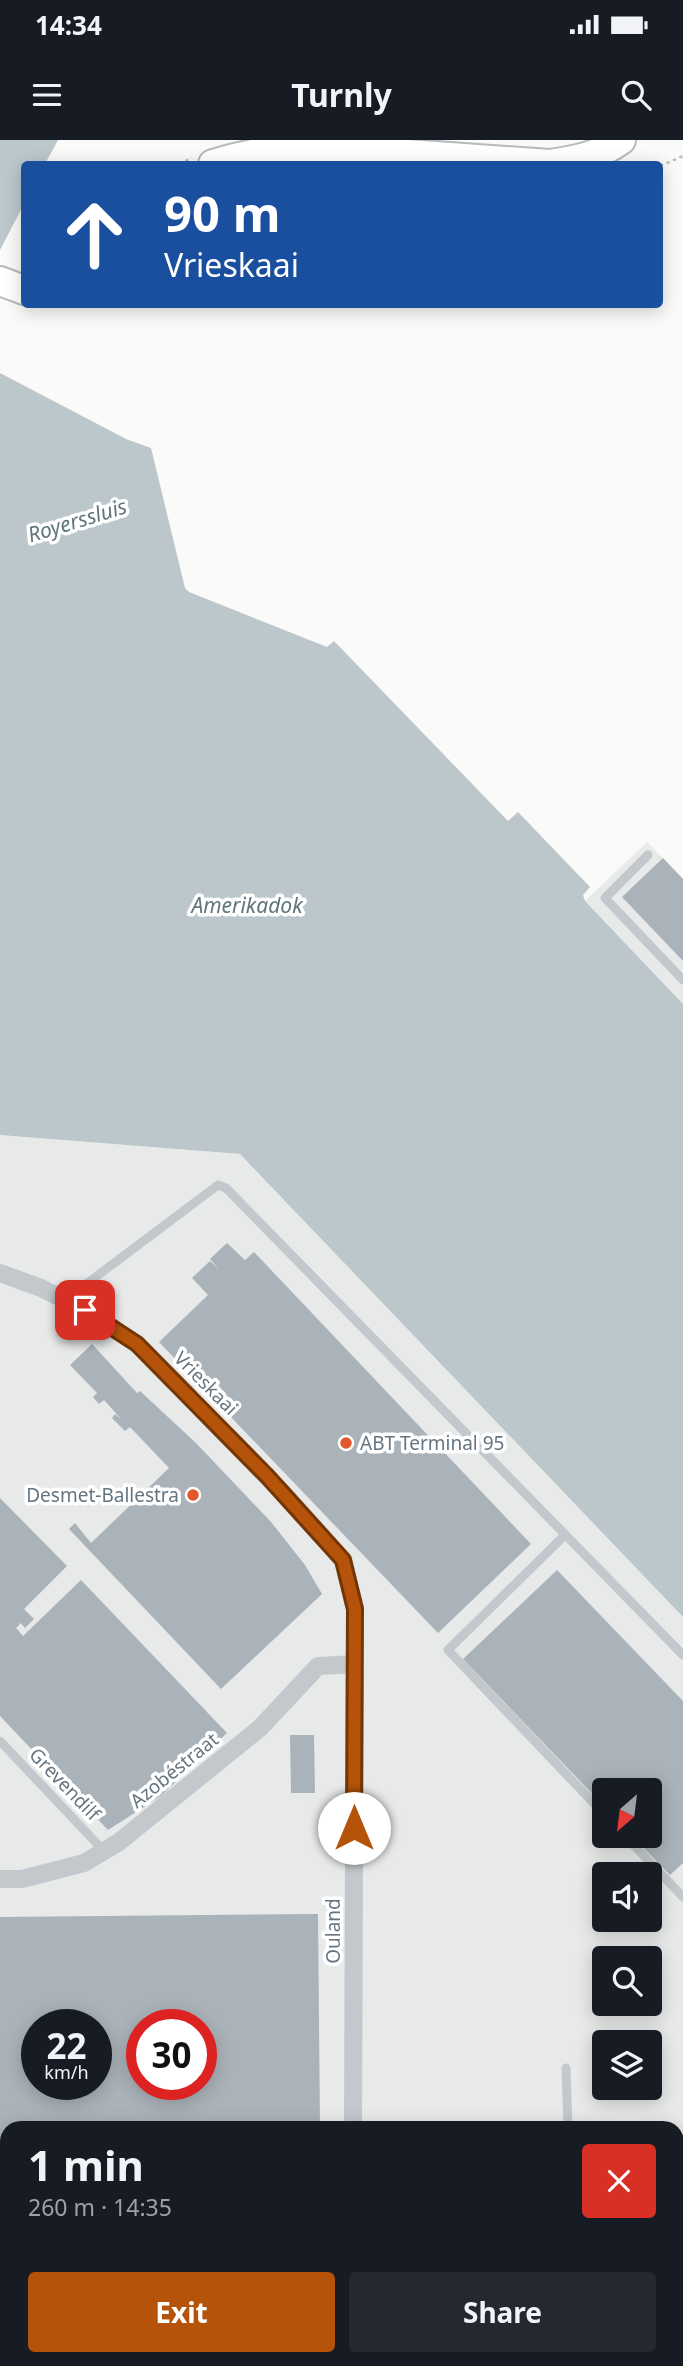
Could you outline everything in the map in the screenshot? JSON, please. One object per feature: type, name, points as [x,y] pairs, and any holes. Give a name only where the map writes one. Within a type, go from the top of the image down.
[{"type":"main road","points":[[565,161],[603,152],[621,140]]},
{"type":"main road","points":[[223,161],[277,149],[328,144],[382,146],[522,161]]},
{"type":"main road","points":[[0,281],[21,289]]},
{"type":"street","name":"Vrieskaai","points":[[0,1273],[41,1288],[85,1310],[137,1344],[276,1485],[343,1560],[355,1609]]},
{"type":"street","name":"Ouland","points":[[353,2121],[355,1609]]},
{"type":"street","name":"Azobéstraat","points":[[0,1879],[22,1879],[84,1863],[104,1851],[260,1728],[318,1666],[355,1664]]},
{"type":"lane","points":[[648,855],[605,898],[683,980]]},
{"type":"lane","points":[[65,1300],[218,1185],[226,1188],[683,1656]]},
{"type":"lane","points":[[565,1535],[448,1650],[592,1801]]},
{"type":"lane","name":"Grevendilf","points":[[0,1741],[104,1851]]},
{"type":"lane","points":[[636,1848],[683,1897]]},
{"type":"lane","points":[[566,2068],[567,2121]]},
{"type":"path","points":[[663,165],[683,156]]},
{"type":"shaded area","points":[[647,842],[683,879],[683,1004],[585,901]]},
{"type":"shaded area","points":[[0,1135],[240,1154],[683,1617],[683,2121],[0,2121]]},
{"type":"water","points":[[0,140],[58,140],[47,161],[21,161],[21,210],[0,250]]},
{"type":"water","name":"Amerikadok","points":[[0,373],[126,439],[151,448],[185,588],[189,592],[327,647],[334,641],[508,821],[518,812],[590,887],[583,895],[585,901],[683,1004],[683,1617],[240,1154],[0,1135]]},
{"type":"building","points":[[663,858],[683,879],[683,961],[622,897]]},
{"type":"building","name":"ABT Terminal 95","points":[[227,1243],[245,1260],[254,1252],[531,1544],[438,1633],[159,1342],[208,1295],[192,1278],[210,1261],[219,1269],[210,1259]]},
{"type":"building","name":"Desmet-Ballestra","points":[[92,1344],[137,1393],[140,1391],[196,1443],[271,1522],[305,1565],[322,1594],[221,1689],[69,1529],[75,1523],[91,1543],[169,1468],[130,1427],[125,1431],[112,1418],[115,1414],[122,1420],[104,1400],[99,1404],[93,1397],[97,1393],[70,1365]]},
{"type":"building","points":[[0,1498],[67,1566],[24,1609],[34,1619],[25,1628],[21,1623],[16,1628],[23,1636],[81,1580],[227,1733],[161,1796],[108,1830],[0,1716]]},
{"type":"building","points":[[557,1570],[683,1701],[683,1863],[670,1875],[662,1867],[662,1862],[657,1862],[644,1848],[662,1848],[662,1778],[592,1778],[592,1793],[463,1659]]},
{"type":"building","points":[[290,1735],[314,1735],[315,1793],[291,1793]]},
{"type":"building","points":[[318,1914],[320,2121],[0,2121],[0,1917]]},
{"type":"place","name":"ABT Terminal 95","points":[[346,1443]]},
{"type":"place","name":"Desmet-Ballestra","points":[[193,1495]]},
{"type":"route","points":[[85,1310],[137,1344],[267,1476],[343,1560],[355,1609],[354,1828]]},
{"type":"water label","name":"Royerssluis","points":[[77,520]]}]
